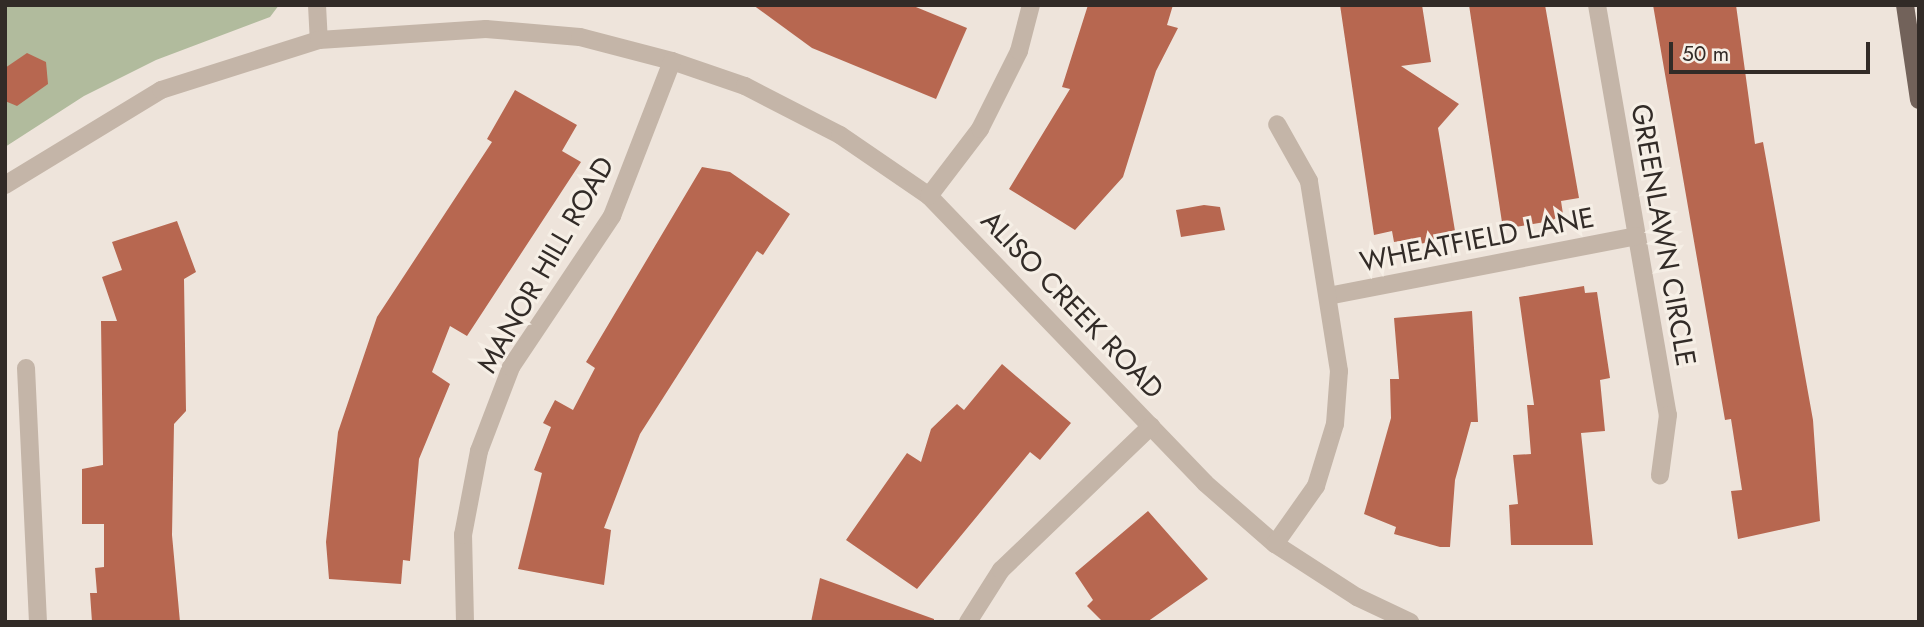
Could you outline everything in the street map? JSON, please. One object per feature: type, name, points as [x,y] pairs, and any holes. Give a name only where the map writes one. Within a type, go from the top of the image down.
[{"type":"main road","points":[[1905,5],[1919,100]]},
{"type":"street","points":[[317,5],[319,40]]},
{"type":"street","points":[[929,196],[980,129],[1019,51],[1031,5]]},
{"type":"street","name":"GREENLAWN CIRCLE","points":[[1597,5],[1668,415],[1660,475]]},
{"type":"street","name":"ALISO CREEK ROAD","points":[[5,185],[161,90],[319,40],[486,29],[580,37],[672,61],[746,86],[840,135],[929,196],[1151,426],[1275,544],[1357,597],[1410,622]]},
{"type":"street","name":"MANOR HILL ROAD","points":[[466,622],[463,535],[479,451],[511,367],[612,216],[672,61]]},
{"type":"street","points":[[1275,544],[1316,486],[1335,424],[1339,371],[1309,181],[1278,124]]},
{"type":"street","name":"WHEATFIELD LANE","points":[[1328,296],[1636,236]]},
{"type":"street","points":[[26,368],[38,622]]},
{"type":"street","points":[[968,622],[1001,570],[1151,426]]},
{"type":"green space","points":[[5,5],[279,5],[270,17],[156,60],[84,96],[5,147]]},
{"type":"building","points":[[753,5],[911,5],[967,28],[936,99],[812,48]]},
{"type":"building","points":[[1088,5],[1173,5],[1167,25],[1178,28],[1156,71],[1123,177],[1075,230],[1009,189],[1070,89],[1062,87]]},
{"type":"building","points":[[1340,5],[1422,5],[1431,62],[1401,66],[1459,104],[1438,128],[1456,237],[1409,246],[1408,240],[1394,242],[1392,231],[1374,235]]},
{"type":"building","points":[[1469,5],[1545,5],[1579,198],[1561,201],[1563,214],[1551,221],[1503,229]]},
{"type":"building","points":[[1653,5],[1736,5],[1755,144],[1763,142],[1813,420],[1820,521],[1738,539],[1731,491],[1742,490],[1731,419],[1725,420]]},
{"type":"building","points":[[27,53],[46,62],[48,84],[17,106],[5,101],[5,68]]},
{"type":"building","points":[[515,90],[577,125],[562,151],[581,162],[467,336],[450,326],[432,372],[450,384],[419,459],[410,561],[403,560],[401,584],[329,579],[326,542],[338,432],[377,317],[492,142],[487,139]]},
{"type":"building","points":[[702,167],[730,172],[790,214],[763,255],[757,251],[640,434],[604,528],[611,530],[604,585],[518,569],[542,473],[534,470],[551,427],[543,423],[555,400],[573,410],[595,368],[586,362]]},
{"type":"building","points":[[1204,205],[1220,207],[1225,230],[1181,237],[1176,210]]},
{"type":"building","points":[[177,221],[196,272],[184,279],[186,411],[174,424],[172,535],[180,622],[92,622],[90,593],[97,593],[95,568],[104,567],[104,524],[82,524],[82,469],[103,465],[101,321],[117,321],[102,277],[122,270],[112,242]]},
{"type":"building","points":[[1584,286],[1585,293],[1597,292],[1610,378],[1600,380],[1605,431],[1581,433],[1593,545],[1511,545],[1509,505],[1518,504],[1513,455],[1531,454],[1527,405],[1534,405],[1519,297]]},
{"type":"building","points":[[1472,311],[1478,422],[1471,422],[1455,480],[1450,547],[1440,547],[1394,534],[1396,527],[1364,514],[1391,418],[1390,379],[1399,379],[1394,318]]},
{"type":"building","points":[[1002,364],[1071,423],[1040,460],[1030,452],[917,589],[846,540],[907,453],[921,462],[931,429],[957,404],[964,410]]},
{"type":"building","points":[[1148,511],[1208,579],[1147,622],[1103,622],[1087,606],[1093,600],[1075,573]]},
{"type":"building","points":[[820,578],[934,619],[934,622],[811,622]]}]
